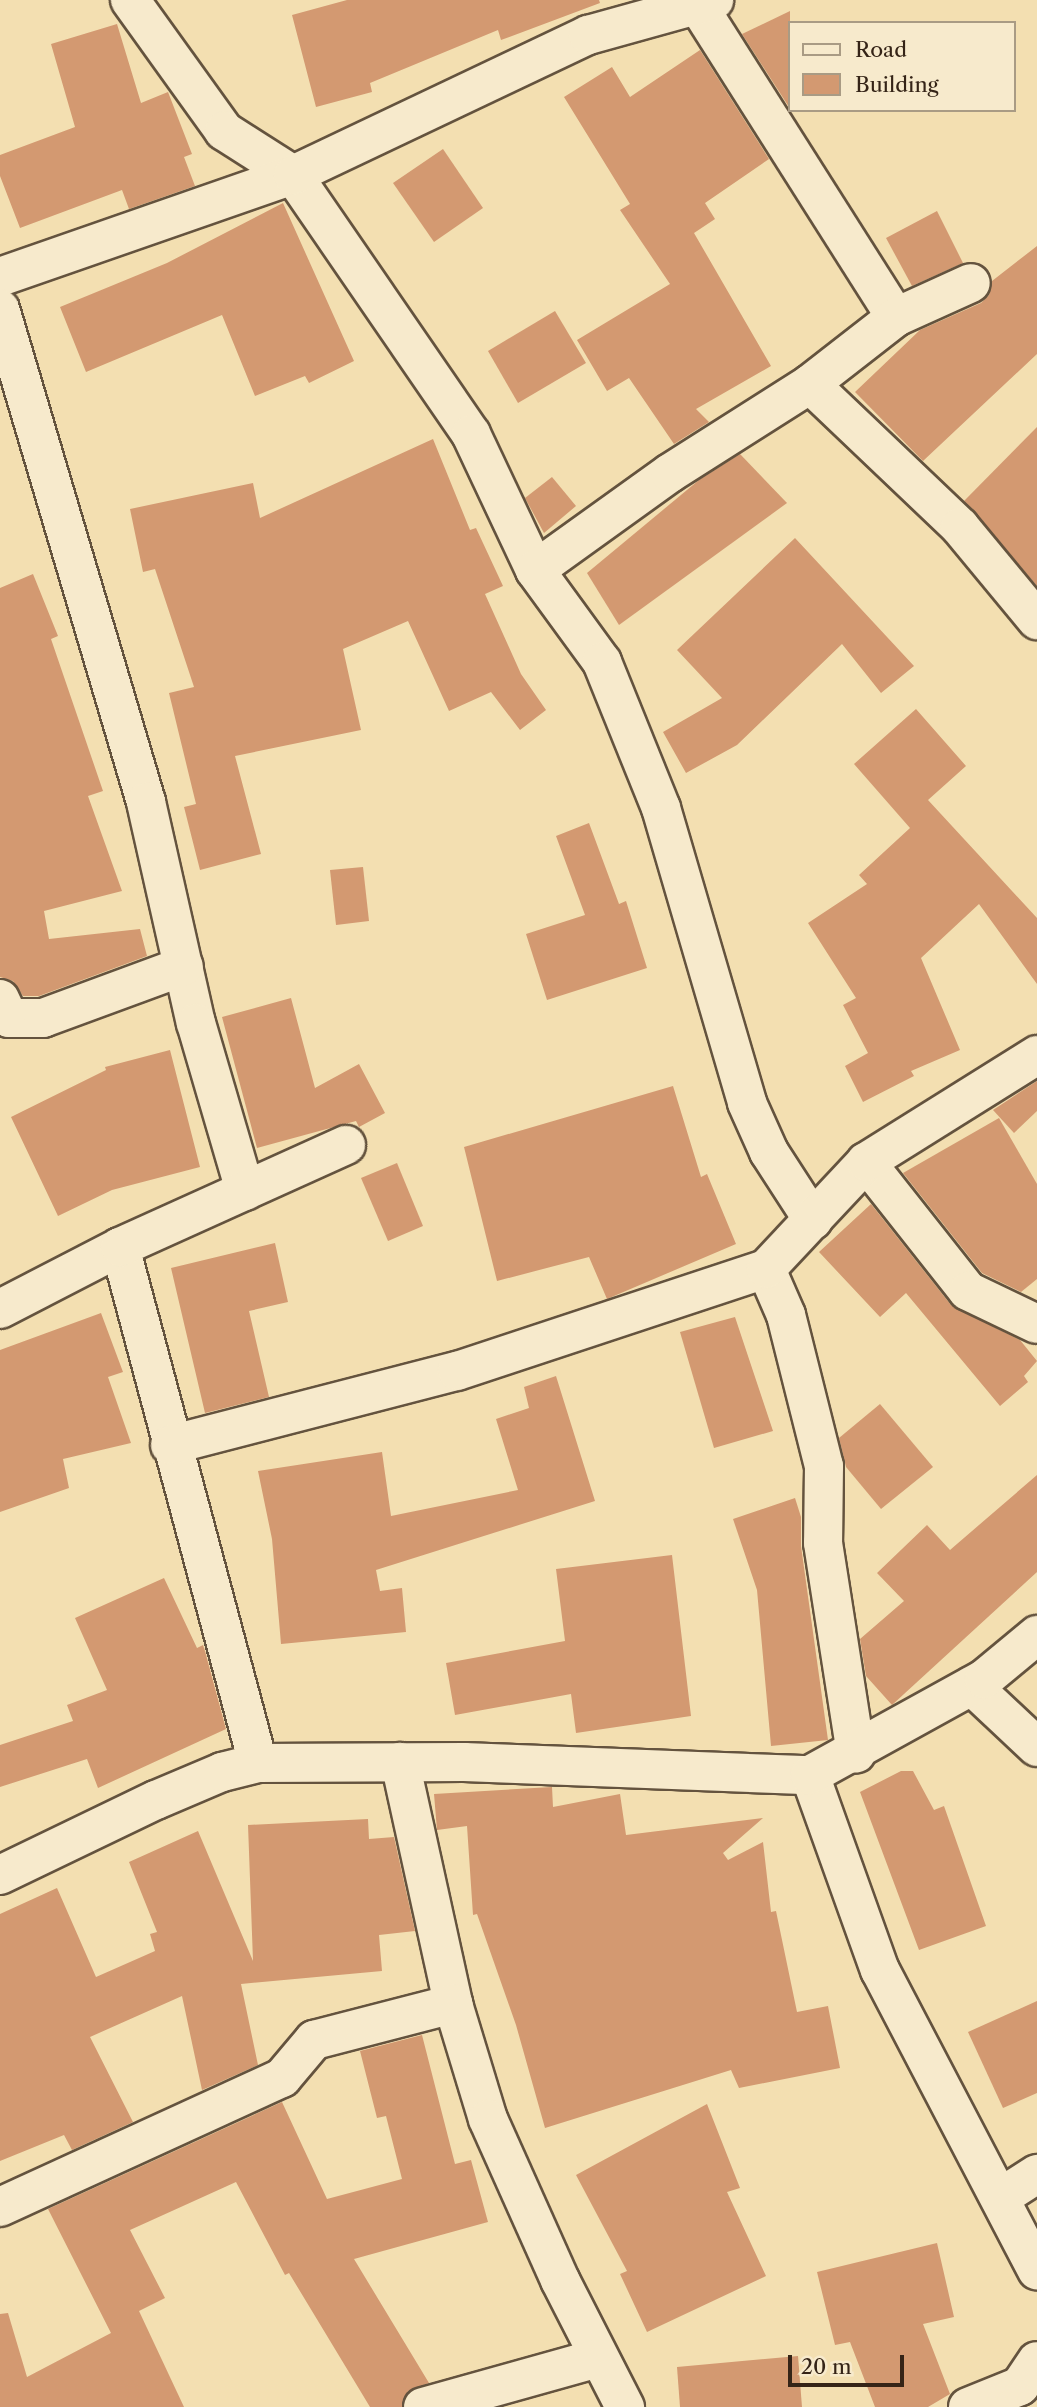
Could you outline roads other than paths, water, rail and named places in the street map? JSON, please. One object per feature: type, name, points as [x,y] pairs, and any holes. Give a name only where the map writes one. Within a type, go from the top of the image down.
[{"type":"street","points":[[130,0],[224,131],[293,175],[471,434],[535,570],[602,662],[661,808],[747,1103],[769,1152],[813,1220]]},
{"type":"street","points":[[0,277],[293,175],[588,35],[705,2],[896,317]]},
{"type":"street","points":[[535,570],[670,473],[810,384],[896,317],[971,283]]},
{"type":"street","points":[[0,309],[146,802],[184,966],[245,1191]]},
{"type":"street","points":[[810,384],[960,527],[1037,620]]},
{"type":"street","points":[[0,999],[9,1018],[43,1018],[184,966]]},
{"type":"street","points":[[170,1445],[457,1371],[766,1269],[866,1162],[1037,1055]]},
{"type":"street","points":[[0,1309],[120,1247],[345,1145]]},
{"type":"street","points":[[866,1162],[968,1291],[1037,1324]]},
{"type":"street","points":[[120,1247],[170,1445],[229,1645],[258,1763]]},
{"type":"street","points":[[766,1269],[786,1315],[824,1466],[823,1543],[856,1753]]},
{"type":"street","points":[[0,1875],[156,1800],[222,1772],[258,1763],[400,1762],[810,1775],[856,1753],[972,1686],[1037,1635]]},
{"type":"street","points":[[972,1686],[1037,1747]]},
{"type":"street","points":[[400,1762],[453,2004],[488,2119],[598,2358],[625,2407]]},
{"type":"street","points":[[810,1775],[880,1970],[1037,2270]]},
{"type":"street","points":[[0,2207],[282,2078],[314,2040],[453,2004]]},
{"type":"street","points":[[1001,2197],[1037,2175]]},
{"type":"street","points":[[423,2407],[598,2358]]},
{"type":"street","points":[[968,2407],[1020,2386],[1037,2361]]}]
